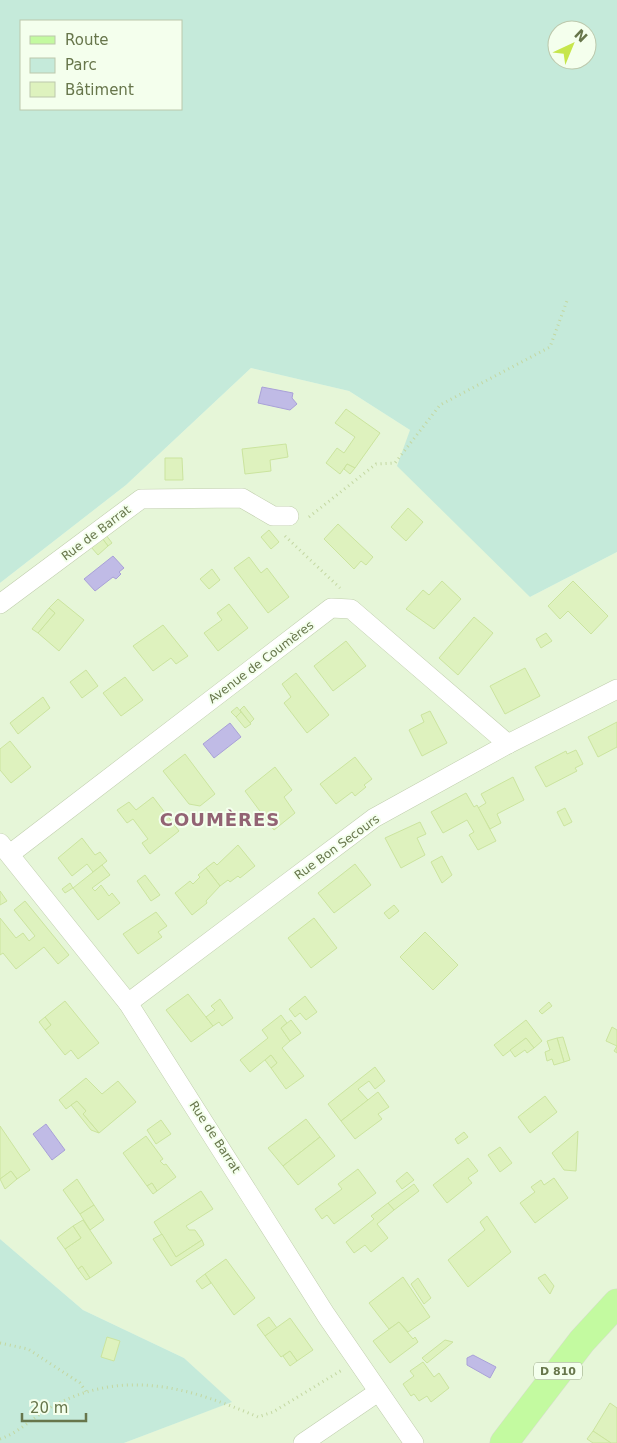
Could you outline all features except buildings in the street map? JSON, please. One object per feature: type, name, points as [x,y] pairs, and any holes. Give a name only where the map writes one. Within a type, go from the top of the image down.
[{"type":"main road","name":"D 810","points":[[504,1443],[582,1341],[617,1303]]},
{"type":"street","name":"Rue de Barrat","points":[[0,604],[141,499],[242,498],[281,516]]},
{"type":"street","name":"Avenue de Coumères","points":[[5,849],[331,608],[343,609]]},
{"type":"street","points":[[343,609],[350,610],[508,744]]},
{"type":"street","name":"Rue Bon Secours","points":[[128,1003],[374,818],[508,744],[617,689]]},
{"type":"street","name":"Rue de Barrat","points":[[5,849],[128,1003],[357,1360],[414,1443]]},
{"type":"street","points":[[303,1443],[378,1392]]},
{"type":"path","points":[[343,609],[342,589],[280,531],[281,516],[302,523],[376,464],[396,463],[440,405],[550,347],[568,298]]},
{"type":"path","points":[[0,1343],[28,1349],[80,1383],[87,1393]]},
{"type":"path","points":[[0,1439],[28,1424],[54,1405],[87,1393],[138,1384],[175,1388],[212,1397],[258,1417],[273,1412],[357,1360]]},
{"type":"shaded area","points":[[251,368],[349,391],[410,430],[530,597],[617,552],[617,1443],[124,1443],[231,1402],[184,1358],[83,1310],[0,1239],[0,583],[126,485]]},
{"type":"shaded area","points":[[262,387],[293,393],[292,398],[297,404],[290,410],[258,403]]},
{"type":"shaded area","points":[[113,556],[124,568],[119,572],[121,574],[116,579],[113,577],[95,591],[84,579]]},
{"type":"shaded area","points":[[230,723],[241,737],[214,758],[203,744]]},
{"type":"shaded area","points":[[46,1124],[65,1150],[52,1160],[33,1134]]},
{"type":"shaded area","points":[[473,1355],[496,1367],[490,1378],[467,1365],[467,1358]]},
{"type":"green space","points":[[0,0],[617,0],[617,552],[530,597],[397,466],[410,430],[349,391],[251,368],[126,485],[0,583]]},
{"type":"green space","points":[[0,1239],[83,1310],[184,1358],[232,1402],[124,1443],[0,1443]]},
{"type":"district","name":"COUMÈRES","points":[[220,819]]}]
